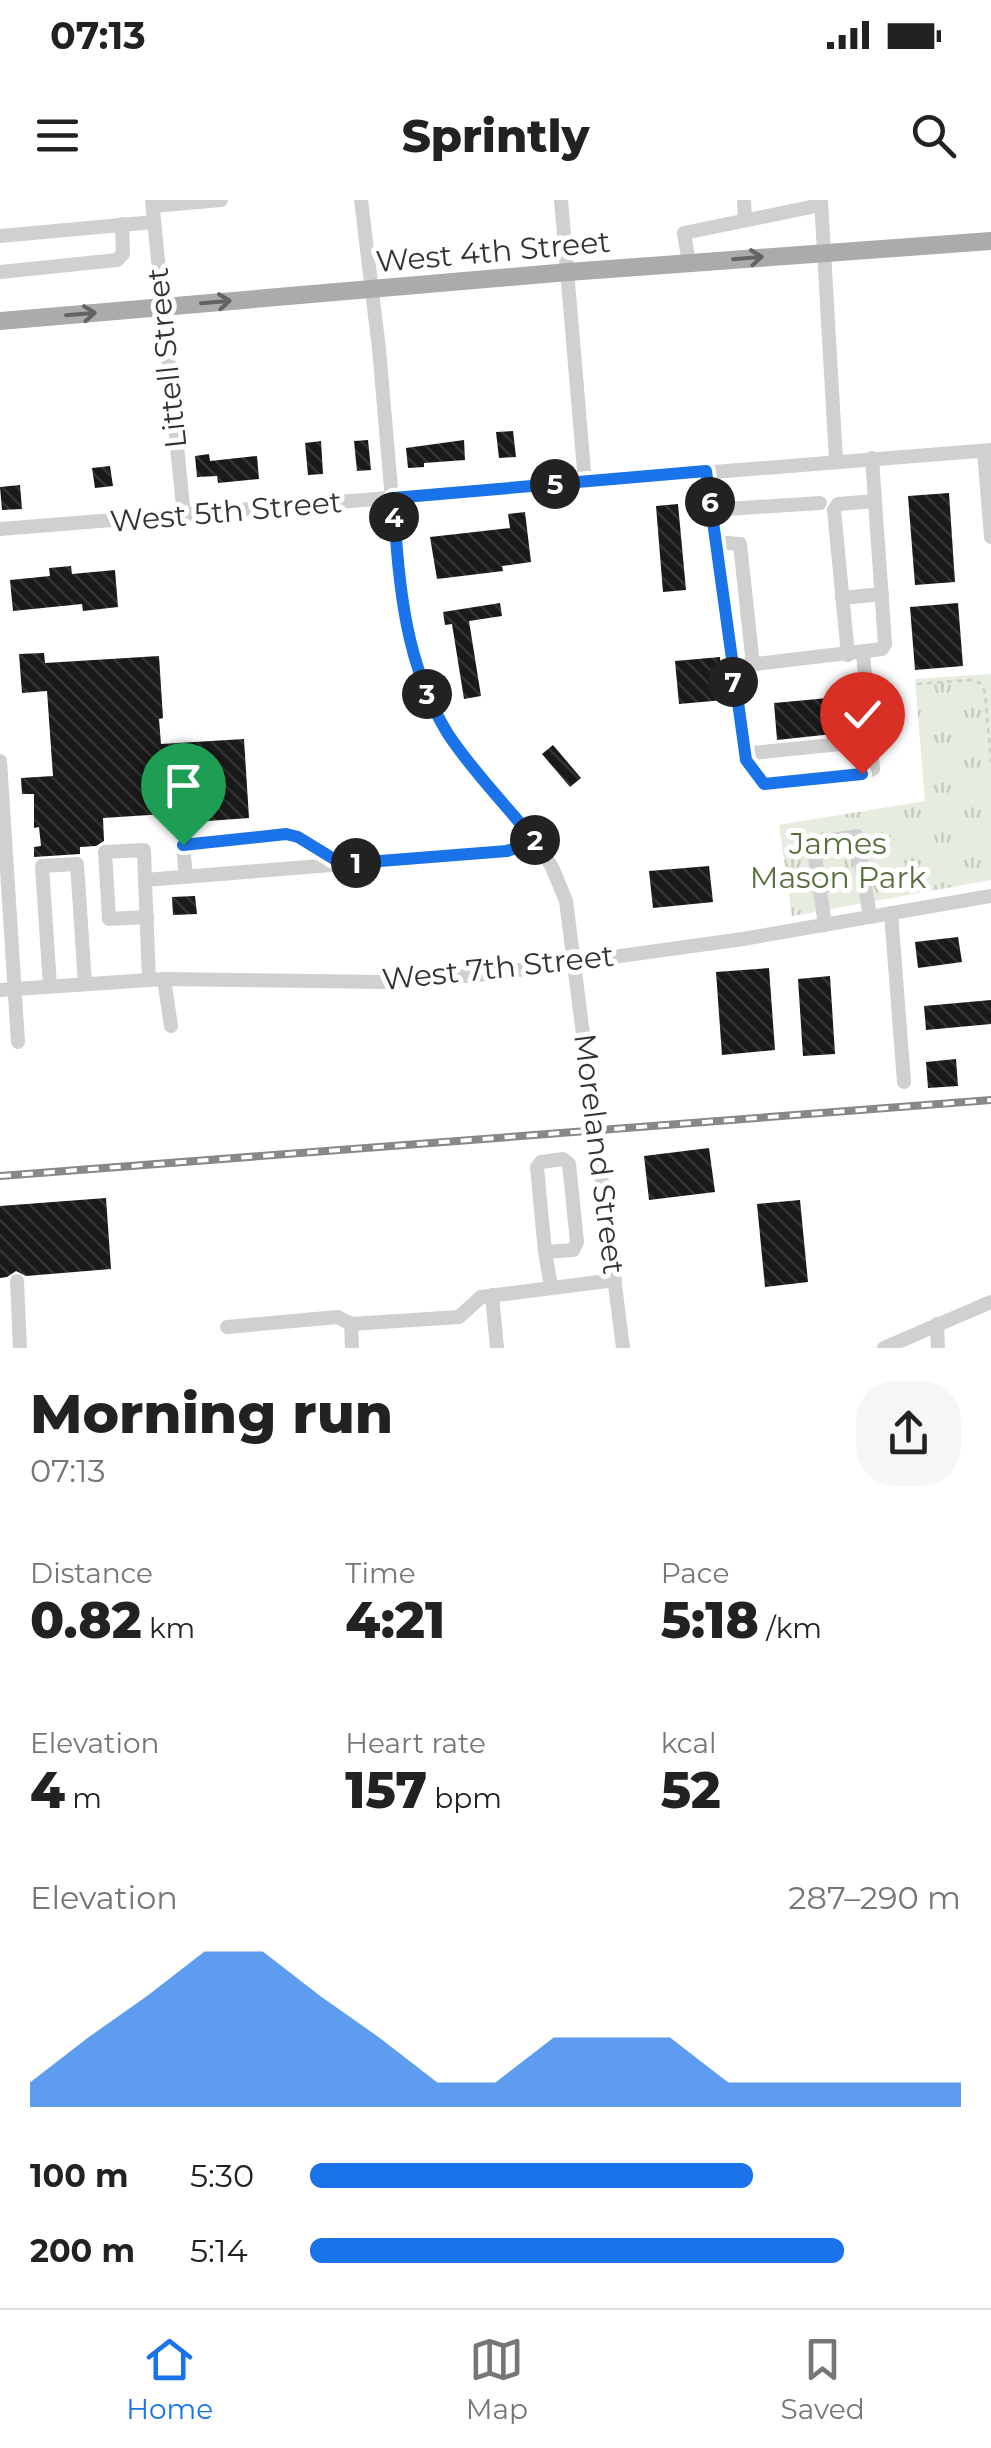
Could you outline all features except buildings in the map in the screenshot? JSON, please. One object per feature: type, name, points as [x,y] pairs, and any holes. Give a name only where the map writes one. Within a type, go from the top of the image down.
[{"type":"main road","name":"West 4th Street","points":[[0,322],[568,272],[991,241]]},
{"type":"street","points":[[0,236],[122,224],[153,209],[221,200]]},
{"type":"street","name":"Moreland Street","points":[[361,200],[400,592],[411,651],[426,692],[449,735],[535,841],[552,866],[566,901],[622,1348]]},
{"type":"street","points":[[562,200],[585,482]]},
{"type":"street","points":[[744,200],[745,220]]},
{"type":"street","points":[[689,263],[684,233],[821,202],[836,460]]},
{"type":"street","name":"Littell Street","points":[[153,209],[184,516]]},
{"type":"street","points":[[0,272],[117,260],[124,254],[122,224]]},
{"type":"street","points":[[988,450],[991,536]]},
{"type":"street","name":"West 5th Street","points":[[0,529],[988,450]]},
{"type":"street","points":[[732,667],[882,649],[885,644],[872,458]]},
{"type":"street","points":[[706,471],[743,754],[756,779],[764,784],[874,770],[842,598],[836,507],[875,501]]},
{"type":"street","points":[[711,510],[820,503]]},
{"type":"street","points":[[715,542],[740,544],[753,665]]},
{"type":"street","points":[[842,598],[882,594]]},
{"type":"street","points":[[743,754],[871,741]]},
{"type":"street","points":[[0,762],[8,989],[18,1042]]},
{"type":"street","points":[[186,877],[183,845],[286,834],[298,837],[342,864]]},
{"type":"street","points":[[825,925],[813,843],[857,836],[870,917]]},
{"type":"street","points":[[145,880],[507,851],[535,841]]},
{"type":"street","points":[[146,918],[109,920],[106,852],[144,850],[146,918],[156,980],[171,1026]]},
{"type":"street","points":[[50,986],[42,866],[77,864],[85,984]]},
{"type":"street","name":"West 7th Street","points":[[8,989],[156,980],[387,982],[490,974],[744,939],[991,896]]},
{"type":"street","points":[[891,914],[904,1082]]},
{"type":"street","points":[[545,1252],[572,1250],[577,1242],[570,1164],[563,1159],[541,1162],[537,1167],[545,1252],[551,1286]]},
{"type":"street","points":[[228,1327],[338,1318],[351,1324],[459,1317],[481,1297],[615,1280]]},
{"type":"street","points":[[17,1281],[20,1348]]},
{"type":"street","points":[[492,1295],[497,1348]]},
{"type":"street","points":[[884,1348],[991,1302]]},
{"type":"street","points":[[351,1324],[352,1348]]},
{"type":"street","points":[[936,1324],[938,1348]]},
{"type":"path","points":[[917,684],[980,682],[985,692],[991,763]]},
{"type":"green space","name":"James Mason Park","points":[[991,674],[991,880],[792,916],[779,825],[925,801],[915,679]]},
{"type":"railway","points":[[0,1176],[991,1100]]},
{"type":"route","points":[[183,845],[286,834],[298,837],[342,864],[507,851],[535,841],[449,735],[426,692],[411,651],[400,592],[393,498],[706,471],[746,760],[756,779],[764,784],[862,774]]}]
